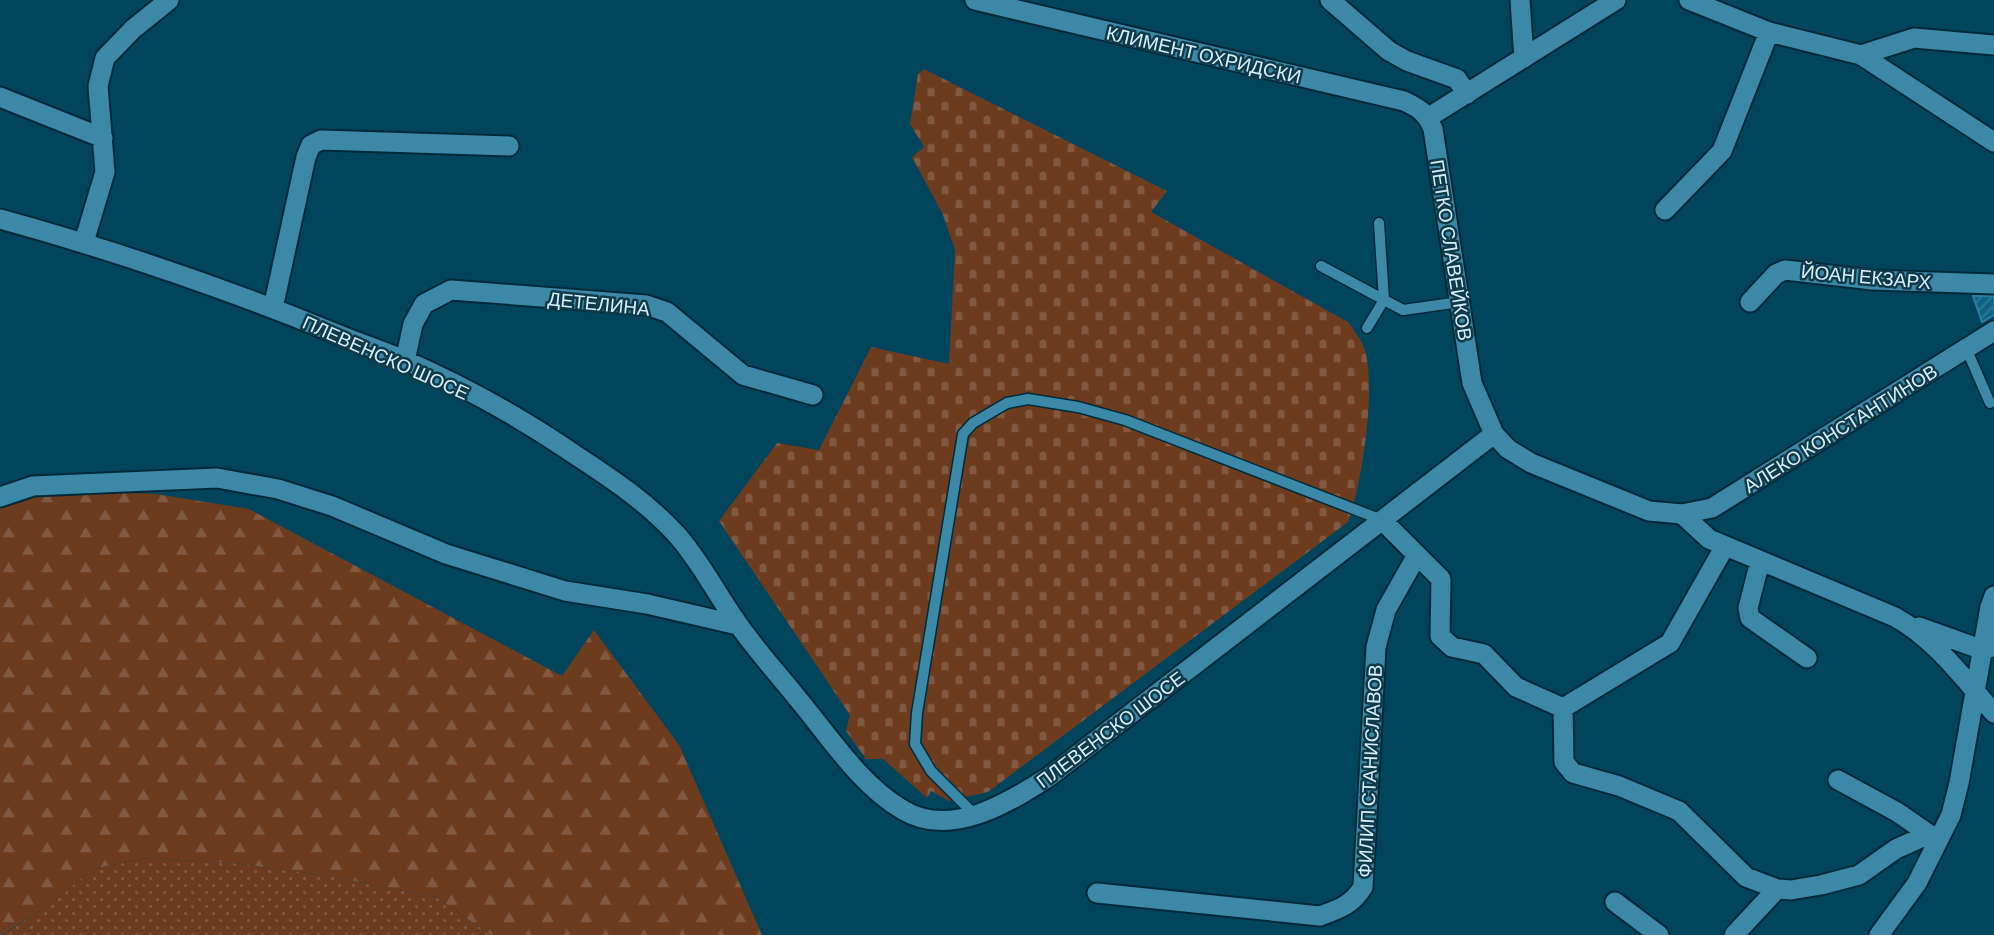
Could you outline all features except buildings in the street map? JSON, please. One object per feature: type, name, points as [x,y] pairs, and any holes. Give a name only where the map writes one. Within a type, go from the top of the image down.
[{"type":"street","points":[[84,242],[105,172],[98,86],[106,58],[133,29],[169,0]]},
{"type":"street","name":"КЛИМЕНТ ОХРИДСКИ","points":[[975,0],[1404,101],[1419,108],[1429,117]]},
{"type":"street","points":[[1330,0],[1389,51],[1407,61],[1457,79],[1467,94]]},
{"type":"street","points":[[1520,0],[1524,58]]},
{"type":"street","points":[[1429,117],[1616,0]]},
{"type":"street","points":[[1689,0],[1769,32],[1861,55],[1994,142]]},
{"type":"street","points":[[1665,210],[1722,151],[1769,32]]},
{"type":"street","points":[[1861,55],[1914,38],[1994,45]]},
{"type":"street","points":[[0,97],[103,138]]},
{"type":"street","name":"ПЕТКО СЛАВЕЙКОВ","points":[[1429,117],[1472,383],[1494,434]]},
{"type":"street","points":[[273,308],[306,157],[311,145],[321,140],[509,146]]},
{"type":"street","name":"ПЛЕВЕНСКО ШОСЕ","points":[[0,219],[84,242],[273,308],[405,361],[539,430],[608,477],[646,506],[677,535],[702,567],[738,625],[853,766],[902,810],[917,817],[950,820],[975,816],[1018,797],[1050,776],[1494,434]]},
{"type":"street","name":"ЙОАН ЕКЗАРХ","points":[[1750,302],[1776,274],[1785,270],[1873,280],[1994,284]]},
{"type":"street","name":"ДЕТЕЛИНА","points":[[405,361],[413,324],[425,304],[451,290],[646,305],[667,312],[743,374],[813,395]]},
{"type":"street","name":"АЛЕКО КОНСТАНТИНОВ","points":[[1494,434],[1508,449],[1531,463],[1649,511],[1682,514],[1712,508],[1994,331]]},
{"type":"street","points":[[0,497],[33,486],[217,478],[300,495],[446,554],[565,591],[647,604],[738,625]]},
{"type":"street","points":[[1682,514],[1709,539],[1724,546],[1895,617],[1988,649]]},
{"type":"street","points":[[1382,520],[1441,579],[1440,636],[1452,647],[1484,654],[1516,687],[1563,708]]},
{"type":"street","points":[[1563,708],[1670,643],[1724,546]]},
{"type":"street","name":"ФИЛИП СТАНИСЛАВОВ","points":[[1097,893],[1320,916],[1343,908],[1355,900],[1363,887],[1376,647],[1386,610],[1417,555]]},
{"type":"street","points":[[1760,561],[1748,608],[1750,618],[1807,659]]},
{"type":"street","points":[[1879,935],[1917,883],[1933,838],[1951,815],[1975,692],[1988,649],[1990,607],[1994,596]]},
{"type":"street","points":[[1895,617],[1917,629],[1935,646],[1994,713]]},
{"type":"street","points":[[1563,708],[1564,762],[1573,773],[1619,786],[1679,811],[1746,877],[1777,889],[1791,890],[1821,885],[1858,875],[1896,849],[1933,838]]},
{"type":"street","points":[[1838,780],[1897,812],[1933,838]]},
{"type":"street","points":[[1734,935],[1777,889]]},
{"type":"street","points":[[1615,902],[1659,935]]},
{"type":"lane","points":[[1367,328],[1384,300],[1379,223]]},
{"type":"lane","points":[[1321,266],[1403,310],[1460,302]]},
{"type":"lane","points":[[1966,348],[1990,403]]},
{"type":"lane","points":[[975,816],[931,771],[915,744],[917,713],[963,434],[973,423],[1007,403],[1028,398],[1078,407],[1125,420],[1382,520]]},
{"type":"green space","points":[[924,69],[1167,191],[1151,212],[1348,322],[1365,350],[1369,388],[1366,437],[1358,485],[1348,522],[988,792],[949,801],[931,791],[927,798],[883,759],[866,759],[846,731],[850,715],[719,521],[777,443],[819,450],[871,347],[949,364],[955,250],[943,215],[912,157],[924,147],[910,124],[918,74]]},
{"type":"green space","points":[[0,487],[156,494],[249,509],[562,676],[594,630],[679,745],[762,935],[491,935],[436,897],[323,875],[233,863],[148,858],[92,869],[49,906],[0,935]]},
{"type":"green space","points":[[148,858],[233,863],[323,875],[436,897],[491,935],[1,935],[49,906],[92,869]]}]
